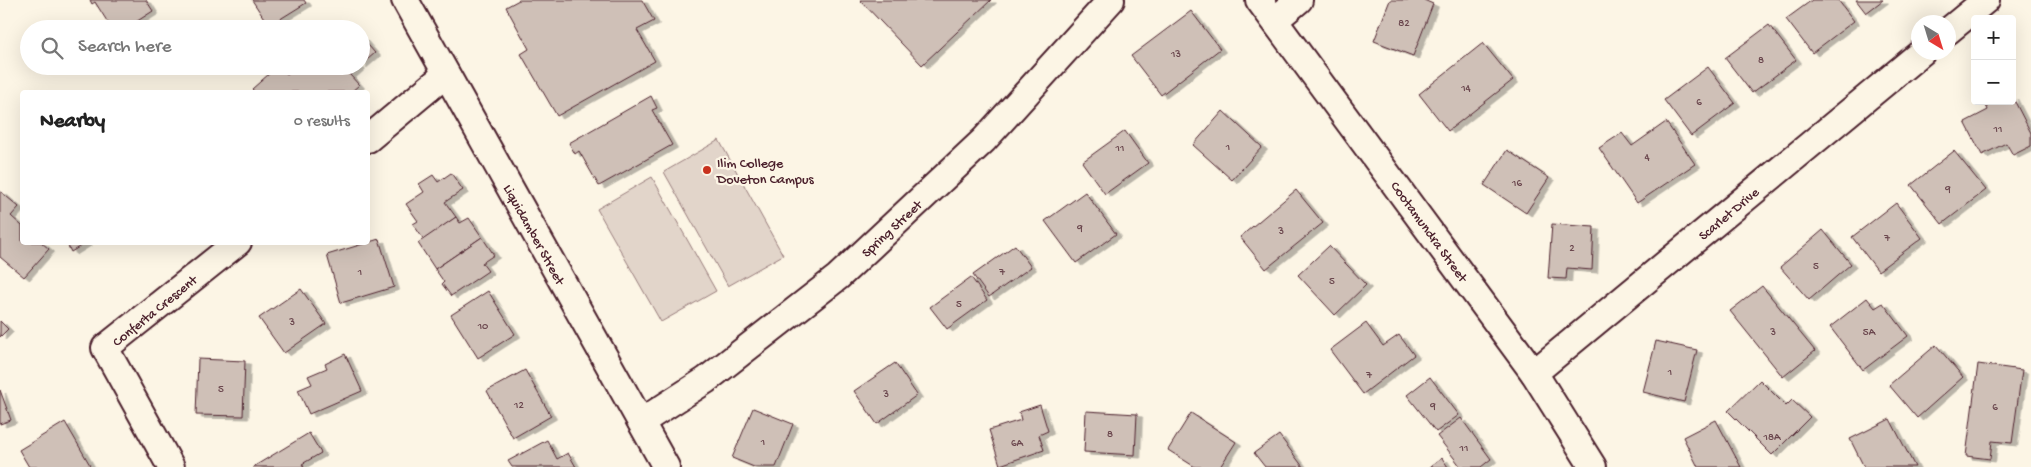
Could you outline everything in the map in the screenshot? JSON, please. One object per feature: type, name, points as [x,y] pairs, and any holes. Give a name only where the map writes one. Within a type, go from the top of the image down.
[{"type":"street","name":"Liquidamber Street","points":[[405,0],[666,467]]},
{"type":"street","name":"Spring Street","points":[[641,422],[706,380],[838,276],[984,140],[1110,0]]},
{"type":"street","points":[[1267,10],[1299,0]]},
{"type":"street","points":[[1956,24],[1986,0]]},
{"type":"street","name":"Cootamundra Street","points":[[1267,10],[1534,373],[1593,467]]},
{"type":"street","name":"Scarlet Drive","points":[[1534,373],[1912,60]]},
{"type":"street","points":[[370,137],[446,74]]},
{"type":"street","name":"Conferta Crescent","points":[[171,467],[105,348],[234,245]]},
{"type":"shaded area","points":[[719,140],[783,255],[728,286],[664,172]]},
{"type":"shaded area","points":[[652,177],[716,291],[661,322],[597,209]]},
{"type":"building","points":[[90,0],[146,0],[153,11],[139,20],[106,20],[95,2],[92,4]]},
{"type":"building","points":[[252,0],[304,0],[306,3],[279,20],[265,20]]},
{"type":"building","points":[[519,0],[642,0],[654,21],[637,30],[655,61],[557,116],[521,54],[529,49],[506,7]]},
{"type":"building","points":[[860,0],[991,0],[922,65]]},
{"type":"building","points":[[1390,0],[1424,0],[1433,4],[1413,56],[1374,41]]},
{"type":"building","points":[[1812,0],[1838,0],[1854,21],[1812,53],[1786,19]]},
{"type":"building","points":[[1856,0],[1883,0],[1866,13]]},
{"type":"building","points":[[1191,11],[1220,49],[1161,95],[1131,56]]},
{"type":"building","points":[[1769,25],[1796,60],[1752,93],[1725,58]]},
{"type":"building","points":[[1483,43],[1513,80],[1448,131],[1419,94]]},
{"type":"building","points":[[370,47],[375,53],[370,57]]},
{"type":"building","points":[[1708,67],[1735,103],[1691,136],[1664,100]]},
{"type":"building","points":[[268,75],[350,75],[359,85],[353,90],[252,89]]},
{"type":"building","points":[[651,96],[657,108],[652,110],[672,145],[599,186],[579,151],[575,154],[569,143]]},
{"type":"building","points":[[2016,104],[2031,133],[2031,146],[2013,155],[2006,143],[1982,155],[1965,122],[1988,110],[1986,105]]},
{"type":"building","points":[[1223,111],[1262,147],[1232,180],[1193,145]]},
{"type":"building","points":[[1666,122],[1695,164],[1637,203],[1599,148],[1622,133],[1632,146]]},
{"type":"building","points":[[1125,131],[1148,163],[1105,194],[1082,162]]},
{"type":"building","points":[[1507,150],[1549,178],[1526,213],[1484,185]]},
{"type":"building","points":[[1954,151],[1986,190],[1942,224],[1911,185]]},
{"type":"building","points":[[451,173],[463,190],[445,202],[456,217],[424,240],[413,224],[418,221],[406,204],[424,192],[419,184],[433,175],[438,182]]},
{"type":"building","points":[[1296,190],[1323,223],[1266,269],[1240,237]]},
{"type":"building","points":[[0,191],[19,207],[11,216],[20,224],[20,245],[44,245],[49,249],[24,277],[0,257]]},
{"type":"building","points":[[1085,192],[1116,234],[1076,263],[1045,221]]},
{"type":"building","points":[[1896,203],[1922,238],[1878,271],[1852,237]]},
{"type":"building","points":[[456,217],[460,223],[469,218],[482,237],[435,269],[418,243]]},
{"type":"building","points":[[1552,224],[1594,227],[1592,270],[1567,268],[1566,279],[1548,278]]},
{"type":"building","points":[[1823,230],[1851,264],[1809,300],[1780,267]]},
{"type":"building","points":[[482,237],[494,255],[482,263],[488,271],[451,296],[442,284],[444,282],[435,269]]},
{"type":"building","points":[[379,239],[394,287],[341,303],[327,255],[360,245],[370,245],[370,242]]},
{"type":"building","points":[[68,245],[82,245],[71,252]]},
{"type":"building","points":[[1015,245],[1031,267],[989,297],[973,275]]},
{"type":"building","points":[[1329,246],[1366,285],[1335,315],[1298,275]]},
{"type":"building","points":[[971,277],[987,300],[947,329],[930,307]]},
{"type":"building","points":[[1762,286],[1815,351],[1783,377],[1730,311]]},
{"type":"building","points":[[301,289],[326,324],[284,353],[259,318]]},
{"type":"building","points":[[488,291],[515,334],[478,358],[451,315]]},
{"type":"building","points":[[1867,298],[1875,308],[1883,303],[1908,336],[1863,370],[1830,327]]},
{"type":"building","points":[[0,321],[8,329],[0,337]]},
{"type":"building","points":[[1366,323],[1383,346],[1399,335],[1414,355],[1363,394],[1330,350]]},
{"type":"building","points":[[1656,341],[1697,350],[1684,402],[1643,392]]},
{"type":"building","points":[[1936,345],[1963,377],[1917,418],[1889,385]]},
{"type":"building","points":[[345,354],[362,391],[309,414],[298,390],[312,384],[308,376],[327,368],[325,364]]},
{"type":"building","points":[[198,359],[245,361],[243,416],[196,415]]},
{"type":"building","points":[[895,363],[917,395],[877,424],[854,391]]},
{"type":"building","points":[[1978,364],[2022,370],[2012,443],[1992,441],[1990,459],[1966,456]]},
{"type":"building","points":[[525,370],[551,416],[513,438],[487,391]]},
{"type":"building","points":[[1430,377],[1459,415],[1436,432],[1407,395]]},
{"type":"building","points":[[1760,380],[1786,406],[1792,400],[1810,417],[1772,455],[1728,411]]},
{"type":"building","points":[[0,390],[11,420],[0,424]]},
{"type":"building","points":[[1040,405],[1048,431],[1039,435],[1044,450],[1000,465],[989,430],[1021,420],[1019,412]]},
{"type":"building","points":[[753,408],[793,424],[776,467],[754,467],[732,458]]},
{"type":"building","points":[[1086,411],[1137,414],[1135,455],[1084,452]]},
{"type":"building","points":[[1191,413],[1236,442],[1220,467],[1195,467],[1168,450]]},
{"type":"building","points":[[1461,418],[1491,459],[1481,467],[1461,467],[1437,436]]},
{"type":"building","points":[[1890,419],[1915,467],[1864,467],[1850,439]]},
{"type":"building","points":[[1716,420],[1741,467],[1698,467],[1683,437]]},
{"type":"building","points":[[65,422],[90,465],[87,467],[29,467],[19,450]]},
{"type":"building","points":[[309,433],[321,453],[302,464],[304,467],[253,467]]},
{"type":"building","points":[[1279,435],[1303,467],[1265,467],[1254,453]]},
{"type":"building","points":[[547,440],[557,459],[568,453],[576,467],[512,467],[508,461]]},
{"type":"building","points":[[1442,458],[1448,467],[1430,467]]},
{"type":"place","name":"Ilim College Doveton Campus","points":[[707,170]]}]
